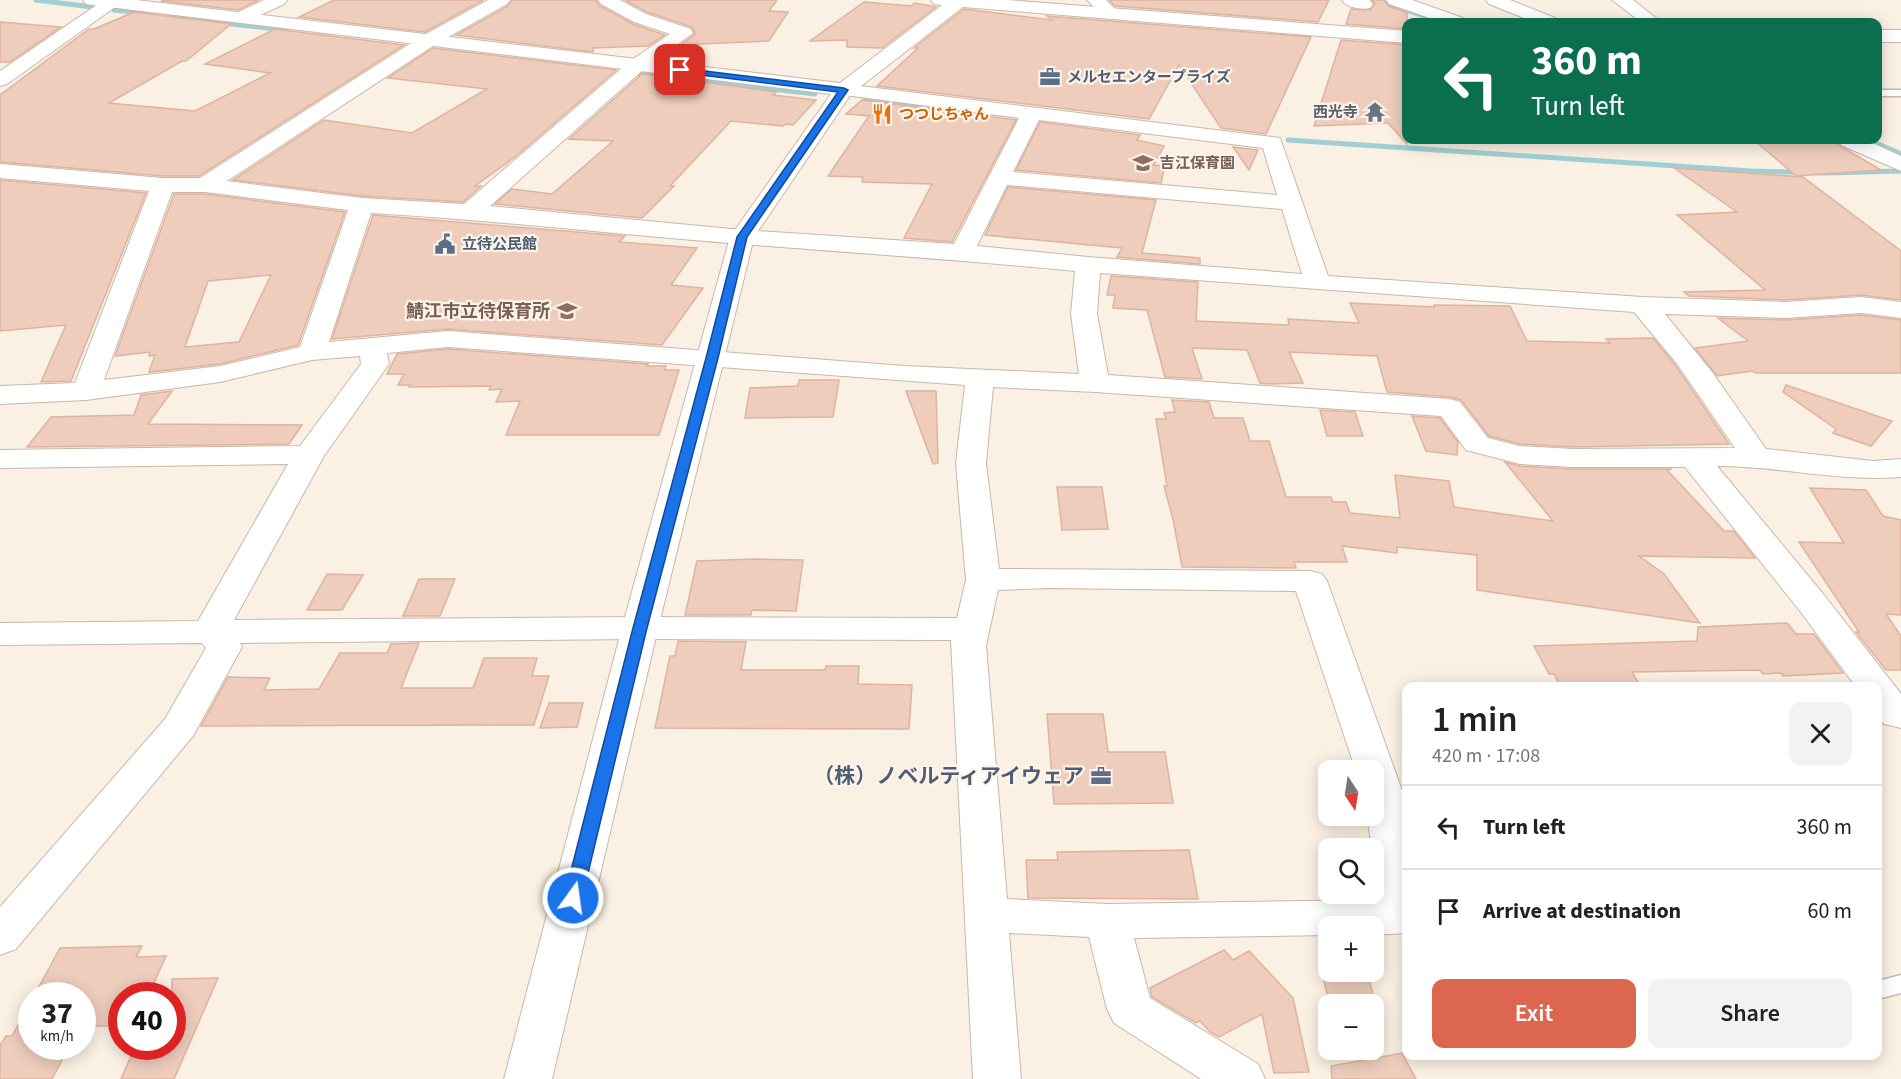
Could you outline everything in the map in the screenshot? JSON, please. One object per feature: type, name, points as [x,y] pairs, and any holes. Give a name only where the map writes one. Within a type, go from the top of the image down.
[{"type":"street","points":[[92,0],[1272,143],[1318,283]]},
{"type":"street","points":[[240,18],[278,0]]},
{"type":"street","points":[[205,185],[429,40],[501,0]]},
{"type":"street","points":[[470,211],[637,65],[684,33],[640,18],[607,0]]},
{"type":"street","points":[[1096,0],[1111,14]]},
{"type":"street","points":[[1395,0],[1446,18]]},
{"type":"street","points":[[1495,0],[1539,18]]},
{"type":"street","points":[[1621,0],[1646,18]]},
{"type":"street","points":[[0,80],[114,1]]},
{"type":"street","points":[[528,1079],[640,628],[742,237],[844,90],[949,1],[1402,37]]},
{"type":"street","points":[[1882,36],[1901,36]]},
{"type":"street","points":[[962,252],[1032,113]]},
{"type":"street","points":[[1858,144],[1901,164]]},
{"type":"street","points":[[0,171],[163,185],[205,185],[362,205],[470,211],[742,237],[962,252],[1088,265],[1318,283],[1642,305],[1785,310],[1861,305],[1901,310]]},
{"type":"street","points":[[999,178],[1292,203]]},
{"type":"street","points":[[86,391],[163,185]]},
{"type":"street","points":[[312,352],[362,205]]},
{"type":"street","points":[[1088,265],[1084,315],[1095,383]]},
{"type":"street","points":[[1642,305],[1668,332],[1717,397],[1756,457]]},
{"type":"street","points":[[0,395],[86,391],[220,374],[312,352],[448,339],[980,379],[1095,383],[1450,408],[1477,444],[1520,454],[1573,458],[1756,457],[1873,470],[1901,468]]},
{"type":"street","points":[[211,630],[309,455],[375,364],[372,345]]},
{"type":"street","points":[[980,379],[971,463],[983,580],[968,645],[997,1079]]},
{"type":"street","points":[[0,459],[309,455]]},
{"type":"street","points":[[1694,458],[1812,603],[1873,682]]},
{"type":"street","points":[[983,580],[1049,578],[1310,581],[1385,799],[1402,917],[1107,921],[987,915]]},
{"type":"street","points":[[0,634],[211,630],[972,629]]},
{"type":"street","points":[[0,937],[179,727],[224,647],[211,630]]},
{"type":"street","points":[[1107,921],[1130,1009],[1241,1079]]},
{"type":"lane","points":[[1882,93],[1901,93]]},
{"type":"lane","points":[[1882,989],[1901,984]]},
{"type":"building","points":[[259,0],[238,10],[162,1]]},
{"type":"building","points":[[334,0],[483,0],[425,32],[299,17]]},
{"type":"building","points":[[512,0],[596,0],[600,6],[633,24],[665,35],[648,46],[593,48],[593,52],[456,35],[508,6]]},
{"type":"building","points":[[625,0],[777,0],[769,11],[788,12],[769,41],[681,45],[695,34],[692,27],[647,12]]},
{"type":"building","points":[[1109,0],[1329,0],[1318,22],[1115,6]]},
{"type":"building","points":[[1372,0],[1384,0],[1388,6],[1407,13],[1407,18],[1402,18],[1402,29],[1346,24],[1351,9],[1370,10],[1375,4]]},
{"type":"building","points":[[864,2],[911,6],[915,3],[936,7],[882,48],[847,47],[847,40],[810,41]]},
{"type":"building","points":[[964,9],[1052,20],[1047,16],[1311,37],[1266,134],[1221,128],[1179,65],[1149,119],[877,86],[918,48],[914,48]]},
{"type":"building","points":[[134,12],[231,24],[186,61],[182,61],[109,103],[195,111],[270,73],[205,64],[275,29],[404,45],[199,176],[163,176],[0,162],[0,95],[89,29]]},
{"type":"building","points":[[0,22],[61,27],[10,62],[0,62]]},
{"type":"building","points":[[1341,40],[1402,45],[1402,138],[1388,123],[1314,126]]},
{"type":"building","points":[[433,48],[616,70],[515,157],[475,186],[481,186],[463,202],[362,196],[233,180],[324,120],[412,133],[487,89],[388,78]]},
{"type":"building","points":[[642,74],[777,92],[773,95],[816,100],[793,125],[731,121],[670,186],[674,186],[642,218],[495,204],[512,189],[552,194],[613,141],[569,139]]},
{"type":"building","points":[[862,100],[1016,120],[952,242],[904,238],[932,184],[862,182],[863,177],[828,176],[869,116],[846,114]]},
{"type":"building","points":[[1040,122],[1140,135],[1137,140],[1164,146],[1154,165],[1165,166],[1161,183],[1016,170]]},
{"type":"building","points":[[1759,144],[1837,144],[1881,170],[1796,176]]},
{"type":"building","points":[[1233,147],[1258,150],[1249,170]]},
{"type":"building","points":[[1674,168],[1803,177],[1901,251],[1901,300],[1861,295],[1785,300],[1689,296],[1684,292],[1765,290],[1677,215],[1737,212]]},
{"type":"building","points":[[0,180],[146,193],[71,381],[41,382],[66,325],[0,331]]},
{"type":"building","points":[[1008,187],[1156,200],[1142,253],[1200,258],[1200,264],[1117,257],[1122,248],[985,235]]},
{"type":"building","points":[[174,194],[205,194],[345,212],[298,345],[220,364],[149,372],[155,355],[149,356],[150,352],[115,356]],"holes":[[[271,275],[239,342],[185,347],[208,281]]]},
{"type":"building","points":[[373,215],[625,236],[619,242],[697,248],[671,285],[703,288],[662,345],[448,329],[332,339]]},
{"type":"building","points":[[1111,276],[1198,282],[1196,321],[1289,325],[1288,319],[1359,323],[1350,303],[1434,307],[1434,305],[1510,306],[1527,341],[1610,343],[1606,339],[1653,338],[1676,366],[1729,444],[1573,447],[1520,444],[1489,436],[1461,400],[1450,397],[1387,392],[1377,356],[1289,352],[1303,383],[1268,384],[1260,383],[1247,350],[1192,348],[1202,379],[1165,377],[1147,310],[1113,308],[1115,295],[1107,295]]},
{"type":"building","points":[[1861,315],[1901,320],[1901,373],[1756,373],[1752,371],[1717,376],[1695,348],[1748,341],[1718,318],[1785,320]]},
{"type":"building","points":[[448,349],[648,364],[647,366],[666,366],[665,370],[679,370],[659,435],[506,435],[520,401],[496,402],[502,389],[489,390],[491,386],[409,387],[410,385],[398,385],[404,374],[387,374],[397,354]]},
{"type":"building","points":[[799,380],[839,380],[833,417],[745,418],[750,388],[798,386]]},
{"type":"building","points":[[1786,385],[1892,421],[1871,446],[1833,433],[1836,429],[1783,392]]},
{"type":"building","points":[[172,391],[148,424],[302,425],[289,444],[27,447],[51,417],[134,415],[141,395]]},
{"type":"building","points":[[906,391],[936,391],[938,463],[933,464]]},
{"type":"building","points":[[1172,400],[1209,402],[1214,418],[1243,418],[1250,441],[1269,441],[1286,497],[1331,497],[1333,502],[1346,502],[1350,513],[1400,518],[1395,475],[1449,481],[1454,507],[1553,521],[1505,462],[1520,466],[1573,469],[1672,469],[1667,470],[1724,531],[1734,531],[1755,558],[1639,556],[1664,574],[1700,623],[1477,590],[1477,555],[1397,547],[1397,553],[1342,546],[1347,562],[1294,562],[1296,568],[1182,567],[1164,486],[1167,486],[1156,419],[1166,419],[1164,413],[1175,412]]},
{"type":"building","points":[[1320,410],[1355,412],[1363,436],[1327,436]]},
{"type":"building","points":[[1412,416],[1440,418],[1458,442],[1457,455],[1426,451]]},
{"type":"building","points":[[1057,487],[1102,487],[1108,529],[1062,530]]},
{"type":"building","points":[[1810,488],[1866,490],[1883,516],[1901,520],[1901,615],[1886,614],[1901,636],[1901,670],[1886,670],[1856,632],[1859,632],[1799,542],[1844,543]]},
{"type":"building","points":[[803,560],[796,611],[752,610],[751,615],[685,615],[697,561]]},
{"type":"building","points":[[327,574],[363,575],[342,610],[307,610]]},
{"type":"building","points":[[419,579],[455,579],[440,616],[403,616]]},
{"type":"building","points":[[1787,623],[1796,634],[1814,634],[1843,673],[1783,676],[1781,673],[1763,674],[1760,670],[1632,672],[1638,682],[1558,682],[1554,674],[1549,674],[1534,646],[1697,641],[1698,627]]},
{"type":"building","points":[[678,641],[746,642],[741,670],[825,670],[826,666],[859,666],[858,684],[912,685],[909,729],[655,728],[670,656],[675,656]]},
{"type":"building","points":[[419,643],[401,688],[473,688],[484,658],[537,658],[532,676],[549,676],[534,725],[201,726],[228,677],[270,678],[264,690],[319,689],[340,653],[387,653],[391,644]]},
{"type":"building","points":[[549,703],[583,703],[577,727],[540,728]]},
{"type":"building","points":[[1047,714],[1103,714],[1108,752],[1165,752],[1173,803],[1054,804]]},
{"type":"building","points":[[1189,850],[1198,899],[1028,898],[1026,860],[1058,860],[1057,852]]},
{"type":"building","points":[[142,946],[136,957],[166,956],[154,982],[108,982],[108,1026],[96,1026],[96,982],[42,982],[60,948]]},
{"type":"building","points":[[1224,950],[1233,960],[1249,951],[1293,998],[1309,1072],[1274,1073],[1262,1014],[1219,1037],[1210,1032],[1200,1021],[1196,1023],[1152,997],[1150,988]]},
{"type":"building","points":[[218,978],[186,1051],[186,982],[172,982],[172,979]]},
{"type":"building","points":[[1324,982],[1370,982],[1373,994],[1327,994]]},
{"type":"building","points":[[18,1025],[18,1060],[62,1060],[52,1079],[0,1079],[0,1045],[6,1036],[12,1036]]},
{"type":"building","points":[[1402,1053],[1402,1060],[1406,1060],[1416,1079],[1332,1079],[1331,1066],[1364,1060],[1384,1060],[1384,1056]]},
{"type":"building","points":[[129,1060],[182,1060],[174,1079],[121,1079]]},
{"type":"waterway","points":[[36,0],[92,7]]},
{"type":"waterway","points":[[1378,0],[1429,18]]},
{"type":"waterway","points":[[114,10],[145,13]]},
{"type":"waterway","points":[[170,17],[285,30]]},
{"type":"waterway","points":[[640,74],[815,94]]},
{"type":"waterway","points":[[866,99],[970,111]]},
{"type":"waterway","points":[[1288,140],[1751,171],[1826,173],[1901,171]]},
{"type":"waterway","points":[[1878,144],[1901,154]]},
{"type":"place","name":"メルセエンタープライズ","points":[[1050,77]]},
{"type":"place","name":"西光寺","points":[[1375,112]]},
{"type":"place","name":"つつじちゃん","points":[[882,114]]},
{"type":"place","name":"吉江保育園","points":[[1143,163]]},
{"type":"place","name":"立待公民館","points":[[445,244]]},
{"type":"place","name":"鯖江市立待保育所","points":[[567,311]]},
{"type":"place","name":"（株）ノベルティアイウェア","points":[[1101,776]]},
{"type":"route","points":[[573,898],[640,628],[742,237],[844,90],[680,70]]}]
